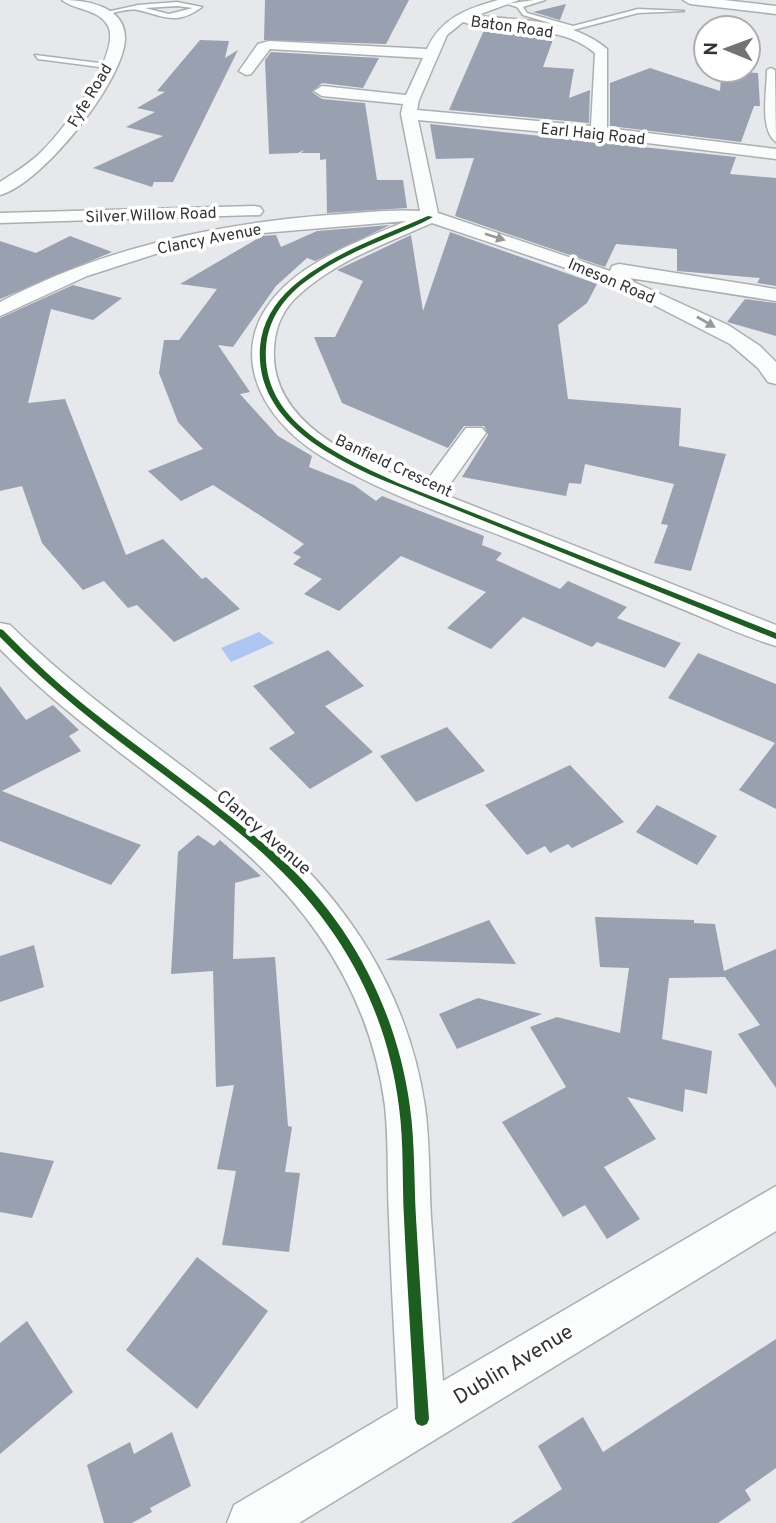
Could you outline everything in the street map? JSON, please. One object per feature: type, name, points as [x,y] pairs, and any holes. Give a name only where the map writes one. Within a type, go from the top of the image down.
[{"type":"street","points":[[69,0],[105,13]]},
{"type":"street","points":[[685,6],[714,1],[776,10]]},
{"type":"street","points":[[428,211],[410,107],[442,33],[460,19],[511,3]]},
{"type":"street","name":"Fyfe Road","points":[[0,190],[55,147],[82,111],[118,38],[114,25],[105,13]]},
{"type":"street","name":"Baton Road","points":[[460,19],[542,27],[585,40],[602,52],[599,132]]},
{"type":"street","points":[[246,71],[266,45],[331,48],[395,57],[433,54]]},
{"type":"street","points":[[320,66],[331,48]]},
{"type":"street","name":"Earl Haig Road","points":[[322,91],[410,107],[776,154]]},
{"type":"street","name":"Silver Willow Road","points":[[0,218],[428,211]]},
{"type":"street","name":"Imeson Road","points":[[428,211],[573,262],[692,314],[731,336],[756,355],[776,377]]},
{"type":"street","name":"Clancy Avenue","points":[[0,310],[69,276],[118,258],[188,239],[300,222],[428,211]]},
{"type":"street","name":"Banfield Crescent","points":[[428,211],[324,267],[292,290],[274,309],[261,345],[262,369],[293,424],[317,443],[367,471],[426,497],[776,636]]},
{"type":"street","points":[[573,262],[776,295]]},
{"type":"street","points":[[426,497],[444,478],[474,433]]},
{"type":"street","name":"Clancy Avenue","points":[[0,632],[44,675],[239,827],[294,876],[334,920],[368,980],[389,1036],[403,1092],[422,1419]]},
{"type":"street","name":"Dublin Avenue","points":[[252,1523],[776,1206]]},
{"type":"lane","points":[[511,3],[542,0]]},
{"type":"lane","points":[[511,3],[524,14],[573,28],[638,11],[685,6]]},
{"type":"lane","points":[[105,13],[138,7],[184,4],[199,7],[174,17],[149,13],[138,7]]},
{"type":"lane","points":[[38,57],[107,65]]},
{"type":"lane","points":[[771,70],[770,123],[776,140]]},
{"type":"water","points":[[259,632],[274,643],[231,662],[221,648]]},
{"type":"building","points":[[265,0],[409,0],[386,44],[264,40]]},
{"type":"building","points":[[566,4],[560,20],[533,12]]},
{"type":"building","points":[[484,30],[554,37],[543,67],[574,69],[569,98],[590,90],[589,123],[449,110]]},
{"type":"building","points":[[200,40],[229,41],[225,58],[238,50],[173,182],[154,182],[152,187],[93,168],[163,136],[126,127],[155,112],[137,108],[165,92],[157,91]]},
{"type":"building","points":[[271,52],[379,58],[363,88],[322,83],[312,92],[322,99],[365,103],[377,180],[403,180],[407,208],[327,213],[326,159],[320,160],[320,153],[301,153],[304,150],[298,153],[269,154],[265,60]]},
{"type":"building","points":[[650,68],[720,91],[720,84],[759,84],[760,106],[754,106],[741,142],[610,126],[610,83]]},
{"type":"building","points":[[430,124],[736,157],[730,174],[776,178],[776,286],[757,283],[760,278],[677,271],[677,249],[616,244],[605,267],[455,216],[474,158],[436,159]]},
{"type":"building","points":[[390,225],[315,261],[307,258],[276,286],[233,347],[218,345],[250,392],[240,394],[278,436],[312,456],[309,467],[354,485],[376,501],[382,496],[484,536],[482,545],[502,553],[496,560],[560,589],[568,581],[627,607],[617,618],[681,643],[665,668],[597,642],[592,647],[523,617],[491,649],[447,628],[486,592],[401,556],[339,611],[304,594],[322,579],[293,564],[301,557],[293,553],[304,544],[213,485],[181,501],[148,471],[203,449],[178,422],[159,373],[164,340],[179,340],[217,289],[180,284],[262,236],[276,235],[281,247],[317,231]]},
{"type":"building","points":[[450,232],[597,284],[587,303],[558,325],[568,399],[681,408],[679,446],[726,454],[691,571],[654,563],[668,525],[661,524],[674,484],[585,464],[581,484],[569,483],[566,496],[462,477],[488,435],[484,426],[464,426],[448,448],[342,403],[314,337],[335,337],[363,281],[337,270],[411,235],[423,311]]},
{"type":"building","points":[[70,236],[112,252],[0,299],[0,241],[36,253]]},
{"type":"building","points":[[73,285],[122,298],[93,320],[51,309],[28,403],[65,399],[126,555],[163,539],[202,579],[206,577],[240,609],[174,642],[137,605],[128,608],[104,581],[83,590],[42,543],[22,486],[0,491],[0,318]]},
{"type":"building","points":[[745,299],[776,303],[776,336],[727,322]]},
{"type":"building","points":[[328,650],[364,686],[325,706],[373,752],[310,789],[269,748],[295,733],[253,686]]},
{"type":"building","points":[[698,653],[776,684],[776,809],[739,790],[775,743],[668,698]]},
{"type":"building","points":[[0,686],[26,720],[53,705],[79,730],[69,736],[81,751],[2,791],[141,845],[111,885],[0,841]]},
{"type":"building","points":[[447,727],[485,771],[416,802],[380,756]]},
{"type":"building","points":[[570,765],[624,822],[572,848],[568,844],[550,853],[545,846],[527,855],[485,805]]},
{"type":"building","points":[[657,805],[717,836],[697,865],[636,832]]},
{"type":"building","points":[[198,835],[214,846],[220,840],[261,876],[235,883],[233,959],[275,957],[288,1126],[292,1127],[285,1172],[300,1173],[289,1252],[222,1245],[236,1171],[217,1169],[234,1085],[216,1087],[213,971],[171,974],[178,852]]},
{"type":"building","points":[[595,917],[694,920],[694,923],[715,924],[724,971],[776,949],[776,1088],[738,1034],[760,1025],[725,977],[669,978],[662,1039],[712,1051],[707,1094],[685,1089],[683,1112],[627,1097],[656,1139],[604,1167],[640,1219],[607,1239],[585,1205],[563,1217],[502,1122],[566,1087],[530,1027],[557,1017],[620,1033],[629,968],[600,967]]},
{"type":"building","points":[[489,920],[516,964],[385,960]]},
{"type":"building","points":[[34,945],[44,987],[0,1002],[0,956]]},
{"type":"building","points":[[478,998],[542,1014],[457,1049],[439,1014]]},
{"type":"building","points":[[0,1152],[54,1161],[32,1218],[0,1212]]},
{"type":"building","points":[[197,1257],[268,1311],[197,1409],[126,1350]]},
{"type":"building","points":[[27,1321],[73,1392],[0,1454],[0,1343]]},
{"type":"building","points":[[776,1339],[776,1468],[745,1490],[751,1500],[718,1523],[511,1523],[562,1489],[538,1446],[583,1417],[603,1452]]},
{"type":"building","points":[[172,1432],[191,1486],[150,1508],[152,1512],[132,1523],[104,1523],[87,1465],[130,1442],[134,1454]]},
{"type":"cycle path","points":[[430,217],[359,248],[324,267],[293,289],[279,304],[269,320],[263,357],[271,393],[281,410],[318,443],[343,459],[396,484],[776,636]]},
{"type":"cycle path","points":[[0,632],[88,713],[215,809],[276,860],[328,916],[367,979],[394,1051],[405,1106],[422,1419]]}]
